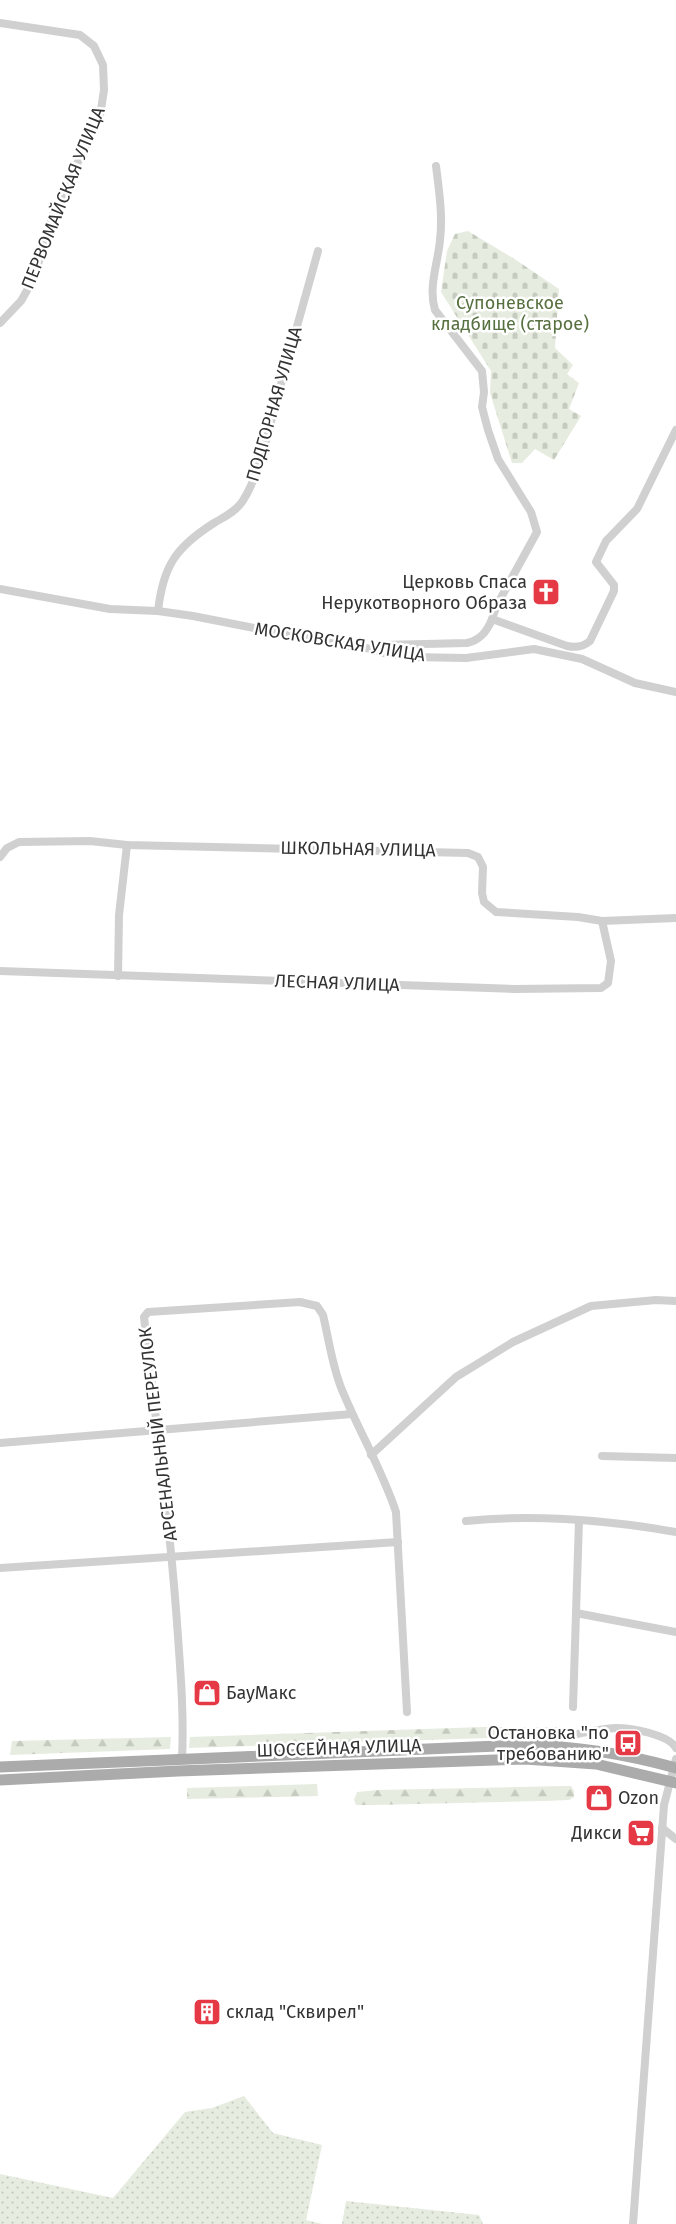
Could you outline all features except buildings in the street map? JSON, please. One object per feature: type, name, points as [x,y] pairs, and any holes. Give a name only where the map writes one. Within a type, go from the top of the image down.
[{"type":"main road","name":"ШОССЕЙНАЯ УЛИЦА","points":[[0,1767],[524,1745],[560,1746],[602,1751],[675,1765]]},
{"type":"main road","name":"ШОССЕЙНАЯ УЛИЦА","points":[[0,1780],[178,1771],[532,1759],[596,1764],[672,1782]]},
{"type":"street","name":"ПЕРВОМАЙСКАЯ УЛИЦА","points":[[0,23],[80,35],[94,46],[103,65],[104,90],[100,116],[53,214],[34,278],[21,301],[0,323]]},
{"type":"street","points":[[373,649],[382,645],[475,642],[483,636],[537,532],[532,512],[498,458],[488,430],[482,406],[484,392],[482,371],[435,310],[431,300],[440,239],[440,203],[436,166]]},
{"type":"street","name":"ПОДГОРНАЯ УЛИЦА","points":[[158,611],[160,586],[167,567],[179,549],[198,533],[241,504],[248,492],[264,449],[318,251]]},
{"type":"street","points":[[492,620],[567,646],[579,647],[590,641],[614,591],[614,585],[596,562],[606,541],[624,525],[636,509],[676,430]]},
{"type":"street","name":"МОСКОВСКАЯ УЛИЦА","points":[[0,589],[110,608],[158,611],[411,657],[466,658],[534,648],[582,659],[635,683],[676,692]]},
{"type":"street","name":"ШКОЛЬНАЯ УЛИЦА","points":[[0,857],[7,848],[19,842],[90,841],[127,845],[468,853],[478,857],[483,867],[482,893],[484,902],[496,912],[578,917],[602,921],[676,918]]},
{"type":"street","points":[[118,976],[119,915],[127,845]]},
{"type":"street","name":"ЛЕСНАЯ УЛИЦА","points":[[0,971],[514,989],[601,988],[608,983],[611,961],[602,921]]},
{"type":"street","points":[[371,1455],[456,1377],[514,1342],[591,1306],[656,1300],[676,1301]]},
{"type":"street","name":"АРСЕНАЛЬНЫЙ ПЕРЕУЛОК","points":[[182,1758],[182,1708],[173,1557],[167,1497],[156,1431],[144,1317],[148,1312],[300,1302],[318,1306],[323,1315],[341,1387],[389,1492],[396,1512],[406,1712]]},
{"type":"street","points":[[0,1443],[352,1414]]},
{"type":"street","points":[[602,1456],[676,1458]]},
{"type":"street","points":[[466,1521],[522,1517],[579,1520],[676,1532]]},
{"type":"street","points":[[573,1707],[579,1520]]},
{"type":"street","points":[[0,1568],[398,1542]]},
{"type":"street","points":[[576,1613],[676,1632]]},
{"type":"street","points":[[524,1745],[617,1728],[660,1736],[672,1742],[676,1748]]},
{"type":"street","points":[[633,2224],[662,1828],[665,1796],[672,1782],[675,1765]]},
{"type":"street","points":[[662,1828],[676,1839]]},
{"type":"green space","name":"Супоневское кладбище (старое)","points":[[468,231],[559,289],[555,348],[573,365],[567,374],[579,383],[569,409],[581,416],[554,460],[535,449],[522,463],[512,463],[490,393],[491,371],[441,292],[447,251],[455,234]]},
{"type":"green space","points":[[484,1727],[565,1727],[566,1730],[561,1735],[550,1736],[189,1748],[190,1737]]},
{"type":"green space","points":[[171,1737],[170,1749],[10,1755],[12,1741]]},
{"type":"green space","points":[[317,1784],[318,1796],[187,1799],[187,1788]]},
{"type":"green space","points":[[571,1786],[574,1791],[574,1797],[569,1800],[356,1805],[354,1800],[357,1792],[378,1790]]},
{"type":"green space","points":[[244,2096],[273,2133],[322,2145],[306,2220],[322,2224],[0,2224],[0,2174],[113,2198],[185,2112],[212,2108]]},
{"type":"green space","points":[[346,2201],[479,2215],[483,2224],[342,2224]]},
{"type":"place","name":"Церковь Спаса Нерукотворного Образа","points":[[546,592]]},
{"type":"place","name":"БауМакс","points":[[207,1693]]},
{"type":"place","name":"Остановка \"по требованию\"","points":[[628,1743]]},
{"type":"place","name":"Ozon","points":[[599,1798]]},
{"type":"place","name":"Дикси","points":[[641,1833]]},
{"type":"place","name":"склад \"Сквирел\"","points":[[207,2012]]}]
